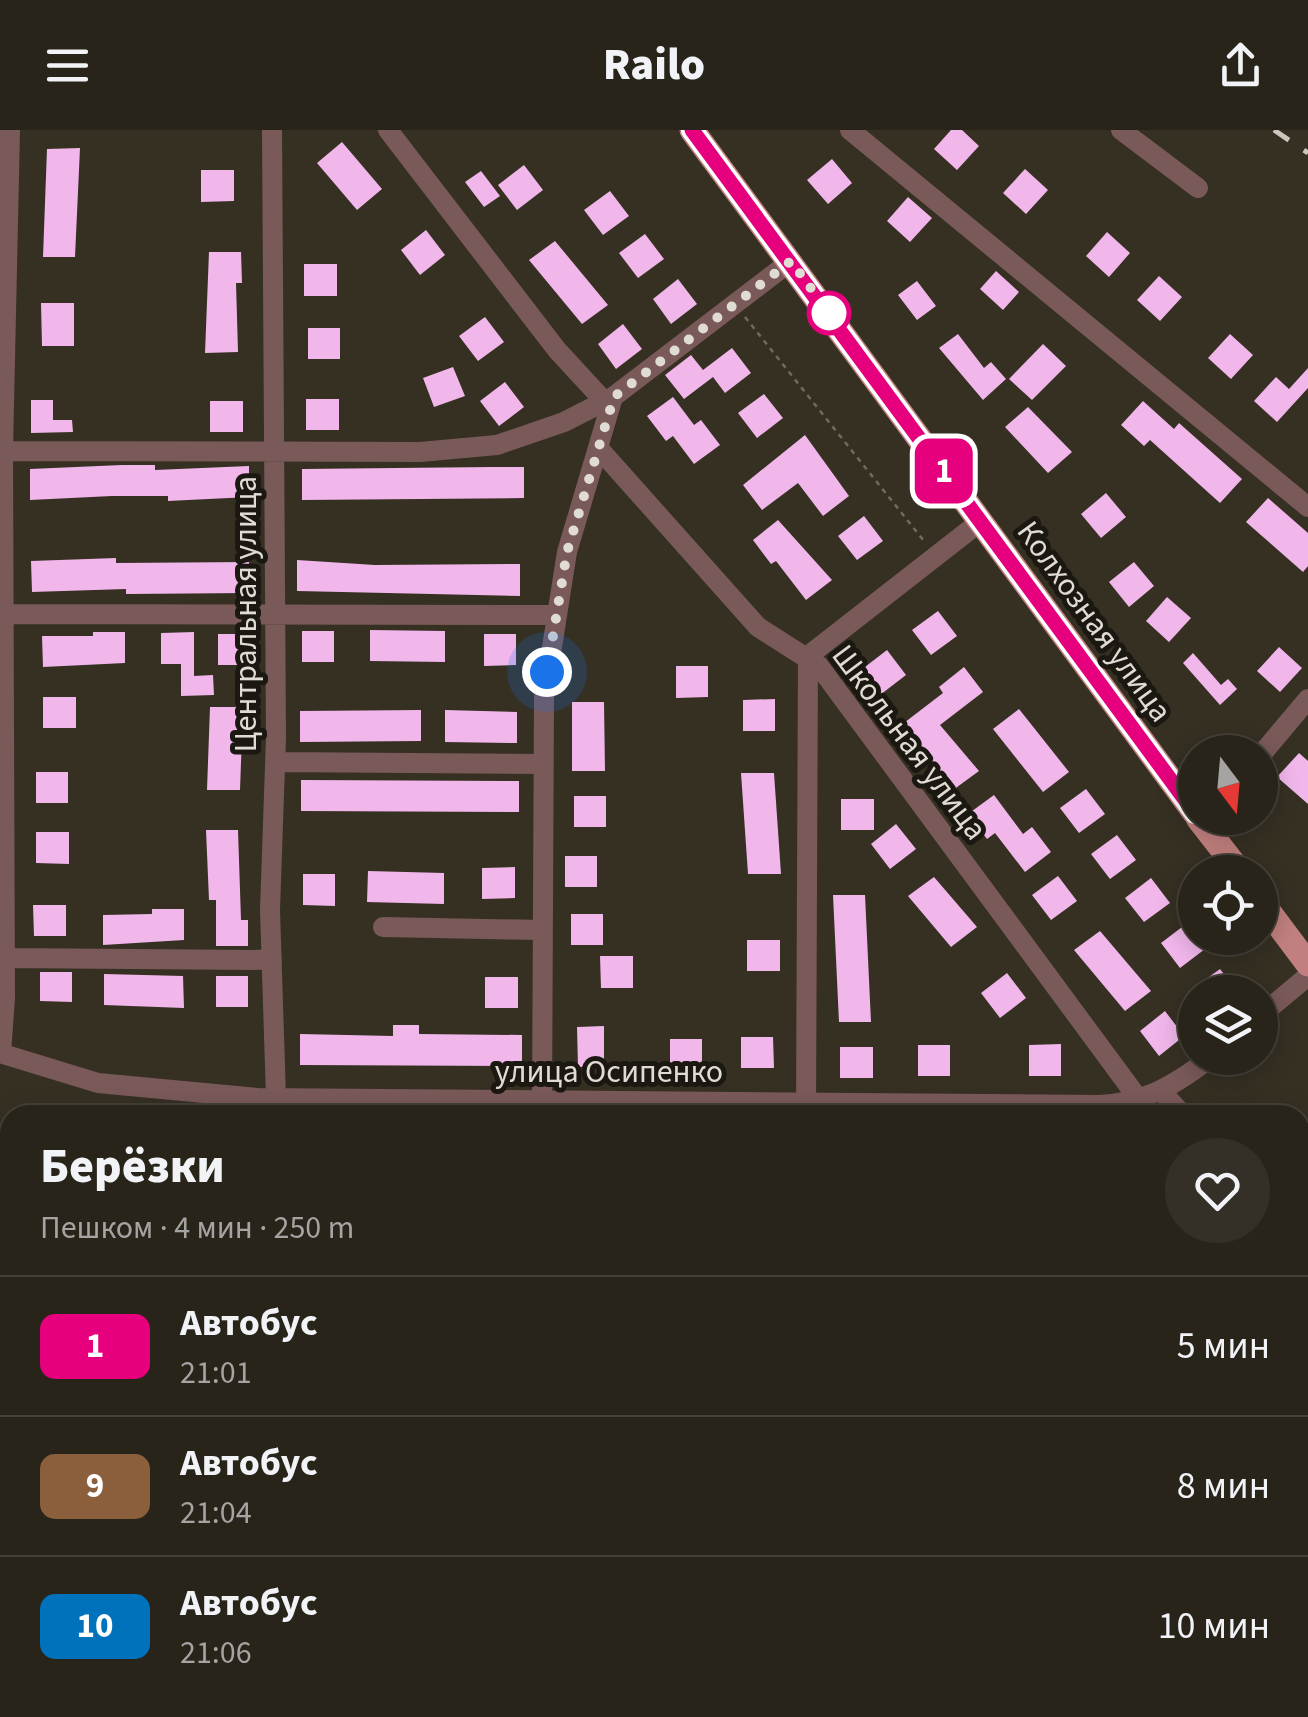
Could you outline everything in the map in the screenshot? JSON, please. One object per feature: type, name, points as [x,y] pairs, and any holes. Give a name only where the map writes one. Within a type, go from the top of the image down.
[{"type":"main road","name":"Колхозная улица","points":[[692,130],[1178,789]]},
{"type":"main road","points":[[1278,924],[1308,964]]},
{"type":"street","points":[[1,1053],[5,958],[1,451],[10,130]]},
{"type":"street","name":"Центральная улица","points":[[264,1104],[276,762],[272,130]]},
{"type":"street","points":[[388,130],[570,367],[609,399]]},
{"type":"street","points":[[850,130],[1308,507]]},
{"type":"street","points":[[1121,130],[1198,188]]},
{"type":"street","points":[[1,451],[472,450],[527,436],[609,399],[791,261]]},
{"type":"street","points":[[542,1105],[542,764],[555,615],[567,552],[600,451],[609,399]]},
{"type":"street","name":"Школьная улица","points":[[600,451],[758,627],[808,656],[834,684],[1140,1101]]},
{"type":"street","points":[[806,1105],[808,656],[981,521]]},
{"type":"street","points":[[2,614],[555,615]]},
{"type":"street","points":[[1278,735],[1308,699]]},
{"type":"street","points":[[276,762],[542,764]]},
{"type":"street","points":[[383,927],[542,930]]},
{"type":"street","points":[[5,958],[272,960]]},
{"type":"street","points":[[1278,1001],[1308,976]]},
{"type":"street","name":"улица Осипенко","points":[[1,1053],[98,1083],[264,1104],[334,1105]]},
{"type":"street","name":"улица Осипенко","points":[[1110,1105],[1140,1101],[1186,1075]]},
{"type":"street","points":[[1162,1092],[1174,1105]]},
{"type":"path","points":[[735,304],[842,433],[936,556]]},
{"type":"building","points":[[951,130],[962,130],[979,146],[957,170],[934,149]]},
{"type":"building","points":[[342,142],[382,189],[357,210],[317,163]]},
{"type":"building","points":[[80,148],[75,257],[43,257],[47,149]]},
{"type":"building","points":[[832,159],[852,183],[828,204],[807,180]]},
{"type":"building","points":[[524,165],[543,190],[517,210],[498,185]]},
{"type":"building","points":[[1025,169],[1048,190],[1026,214],[1003,193]]},
{"type":"building","points":[[201,170],[234,170],[234,201],[201,202]]},
{"type":"building","points":[[481,171],[500,196],[484,207],[465,182]]},
{"type":"building","points":[[610,191],[629,216],[603,235],[584,210]]},
{"type":"building","points":[[908,197],[932,218],[910,242],[887,221]]},
{"type":"building","points":[[426,230],[445,255],[420,275],[401,250]]},
{"type":"building","points":[[1107,232],[1130,253],[1109,277],[1086,256]]},
{"type":"building","points":[[645,234],[664,259],[638,278],[619,253]]},
{"type":"building","points":[[555,241],[608,305],[582,324],[529,260]]},
{"type":"building","points":[[209,252],[241,252],[242,283],[236,283],[238,352],[205,353]]},
{"type":"building","points":[[304,264],[337,264],[337,296],[304,296]]},
{"type":"building","points":[[996,271],[1019,292],[1003,310],[980,289]]},
{"type":"building","points":[[1159,276],[1182,297],[1160,321],[1137,300]]},
{"type":"building","points":[[678,279],[697,304],[671,324],[653,299]]},
{"type":"building","points":[[917,281],[936,306],[917,320],[898,295]]},
{"type":"building","points":[[41,303],[74,303],[74,346],[42,346]]},
{"type":"building","points":[[485,317],[504,342],[478,361],[459,336]]},
{"type":"building","points":[[623,324],[642,349],[616,369],[598,344]]},
{"type":"building","points":[[308,328],[340,328],[340,359],[308,359]]},
{"type":"building","points":[[958,334],[984,368],[991,362],[1006,379],[983,400],[939,348]]},
{"type":"building","points":[[1230,334],[1253,355],[1231,379],[1208,358]]},
{"type":"building","points":[[1043,344],[1066,366],[1032,400],[1009,379]]},
{"type":"building","points":[[732,348],[751,373],[725,393],[713,377],[684,399],[665,375],[691,355],[703,370]]},
{"type":"building","points":[[453,367],[465,396],[434,407],[423,378]]},
{"type":"building","points":[[1308,368],[1308,388],[1277,422],[1254,401],[1276,377],[1289,389]]},
{"type":"building","points":[[505,382],[524,407],[499,426],[480,401]]},
{"type":"building","points":[[764,394],[783,418],[757,438],[738,413]]},
{"type":"building","points":[[673,397],[694,425],[701,420],[720,445],[694,464],[673,436],[666,441],[647,416]]},
{"type":"building","points":[[306,399],[339,399],[339,430],[306,430]]},
{"type":"building","points":[[31,400],[53,400],[53,420],[72,420],[73,432],[31,433]]},
{"type":"building","points":[[210,401],[243,401],[243,432],[210,432]]},
{"type":"building","points":[[1143,401],[1174,429],[1179,423],[1242,479],[1220,503],[1150,440],[1144,446],[1121,425]]},
{"type":"building","points":[[1028,407],[1072,452],[1048,473],[1005,427]]},
{"type":"building","points":[[805,435],[849,496],[823,516],[798,483],[762,510],[743,485]]},
{"type":"building","points":[[155,465],[155,470],[249,466],[249,497],[30,500],[30,469]]},
{"type":"building","points":[[524,467],[524,498],[302,500],[302,469]]},
{"type":"building","points":[[1106,493],[1126,517],[1101,538],[1081,514]]},
{"type":"building","points":[[1268,498],[1308,533],[1308,566],[1303,572],[1246,522]]},
{"type":"building","points":[[864,516],[883,541],[857,560],[838,536]]},
{"type":"building","points":[[778,520],[832,580],[806,600],[776,561],[771,564],[753,540]]},
{"type":"building","points":[[116,558],[116,563],[249,562],[249,593],[126,594],[126,589],[32,592],[31,561]]},
{"type":"building","points":[[297,560],[375,565],[520,564],[520,596],[297,591]]},
{"type":"building","points":[[1134,562],[1154,586],[1129,607],[1109,582]]},
{"type":"building","points":[[1167,597],[1191,618],[1169,642],[1146,621]]},
{"type":"building","points":[[938,611],[957,636],[931,655],[912,630]]},
{"type":"building","points":[[370,630],[445,631],[445,662],[370,661]]},
{"type":"building","points":[[302,631],[334,631],[334,662],[302,662]]},
{"type":"building","points":[[93,632],[125,632],[125,663],[43,667],[42,636],[93,636]]},
{"type":"building","points":[[194,632],[194,676],[213,675],[214,695],[181,696],[181,664],[161,664],[161,633]]},
{"type":"building","points":[[218,634],[251,634],[251,665],[218,665]]},
{"type":"building","points":[[484,634],[516,634],[516,665],[484,666]]},
{"type":"building","points":[[1279,647],[1302,668],[1280,692],[1257,671]]},
{"type":"building","points":[[887,650],[906,675],[880,695],[861,670]]},
{"type":"building","points":[[1193,653],[1221,685],[1228,679],[1237,689],[1220,705],[1183,663]]},
{"type":"building","points":[[676,666],[708,666],[708,697],[676,698]]},
{"type":"building","points":[[964,667],[983,692],[940,725],[979,771],[953,790],[900,726],[943,693],[939,687]]},
{"type":"building","points":[[43,697],[76,697],[76,728],[43,728]]},
{"type":"building","points":[[775,699],[775,731],[743,731],[743,700]]},
{"type":"building","points":[[572,702],[604,702],[605,771],[572,771]]},
{"type":"building","points":[[210,707],[243,707],[240,790],[207,790]]},
{"type":"building","points":[[1019,709],[1069,772],[1043,792],[993,729]]},
{"type":"building","points":[[421,710],[421,741],[300,742],[300,711]]},
{"type":"building","points":[[445,710],[517,712],[517,743],[445,742]]},
{"type":"building","points":[[1299,753],[1308,761],[1308,804],[1278,778]]},
{"type":"building","points":[[36,772],[68,772],[68,803],[36,803]]},
{"type":"building","points":[[741,773],[774,773],[781,874],[748,874]]},
{"type":"building","points":[[301,780],[519,781],[519,812],[301,811]]},
{"type":"building","points":[[1086,789],[1105,814],[1079,833],[1060,808]]},
{"type":"building","points":[[994,795],[1023,834],[1032,827],[1051,852],[1025,872],[995,833],[987,839],[968,814]]},
{"type":"building","points":[[574,796],[606,796],[606,827],[574,827]]},
{"type":"building","points":[[841,799],[874,799],[874,830],[841,830]]},
{"type":"building","points":[[896,824],[916,849],[890,869],[871,844]]},
{"type":"building","points":[[206,830],[238,830],[241,920],[248,920],[248,946],[216,946],[216,900],[209,900]]},
{"type":"building","points":[[36,832],[69,832],[69,864],[36,863]]},
{"type":"building","points":[[1117,835],[1136,860],[1110,879],[1091,854]]},
{"type":"building","points":[[565,856],[597,856],[597,887],[565,887]]},
{"type":"building","points":[[515,867],[515,898],[482,899],[482,868]]},
{"type":"building","points":[[368,871],[444,873],[444,904],[367,902]]},
{"type":"building","points":[[303,874],[335,874],[335,906],[303,905]]},
{"type":"building","points":[[1058,876],[1077,901],[1051,920],[1032,895]]},
{"type":"building","points":[[934,877],[977,927],[951,947],[908,896]]},
{"type":"building","points":[[1151,878],[1170,903],[1144,922],[1125,898]]},
{"type":"building","points":[[833,895],[865,895],[871,1022],[839,1022]]},
{"type":"building","points":[[33,905],[66,905],[66,936],[34,936]]},
{"type":"building","points":[[152,909],[184,909],[184,940],[103,945],[103,915],[152,914]]},
{"type":"building","points":[[571,914],[603,914],[603,945],[571,945]]},
{"type":"building","points":[[1178,930],[1178,955],[1197,955],[1180,968],[1161,943]]},
{"type":"building","points":[[1100,931],[1151,991],[1125,1011],[1074,950]]},
{"type":"building","points":[[747,940],[780,940],[780,971],[747,971]]},
{"type":"building","points":[[600,956],[633,956],[633,988],[601,988]]},
{"type":"building","points":[[40,972],[72,972],[72,1002],[40,1001]]},
{"type":"building","points":[[1007,973],[1026,998],[1000,1018],[981,993]]},
{"type":"building","points":[[104,974],[183,976],[184,1008],[104,1005]]},
{"type":"building","points":[[216,976],[248,976],[248,1007],[216,1007]]},
{"type":"building","points":[[485,977],[518,977],[518,1008],[485,1008]]},
{"type":"building","points":[[1165,1011],[1178,1028],[1178,1041],[1159,1056],[1140,1031]]},
{"type":"building","points":[[393,1025],[419,1025],[419,1034],[522,1035],[522,1066],[300,1065],[300,1034],[393,1036]]},
{"type":"building","points":[[604,1026],[604,1066],[578,1067],[577,1027]]},
{"type":"building","points":[[741,1037],[773,1037],[774,1068],[741,1068]]},
{"type":"building","points":[[670,1039],[702,1039],[702,1070],[670,1070]]},
{"type":"building","points":[[1061,1044],[1061,1076],[1029,1076],[1029,1045]]},
{"type":"building","points":[[918,1045],[950,1045],[950,1076],[918,1076]]},
{"type":"building","points":[[840,1047],[873,1047],[873,1078],[840,1078]]},
{"type":"railway","points":[[1274,130],[1308,153]]},
{"type":"bus line","name":"1","points":[[692,130],[1178,790]]},
{"type":"route","points":[[547,672],[567,552],[614,397],[791,261],[829,313]]}]
